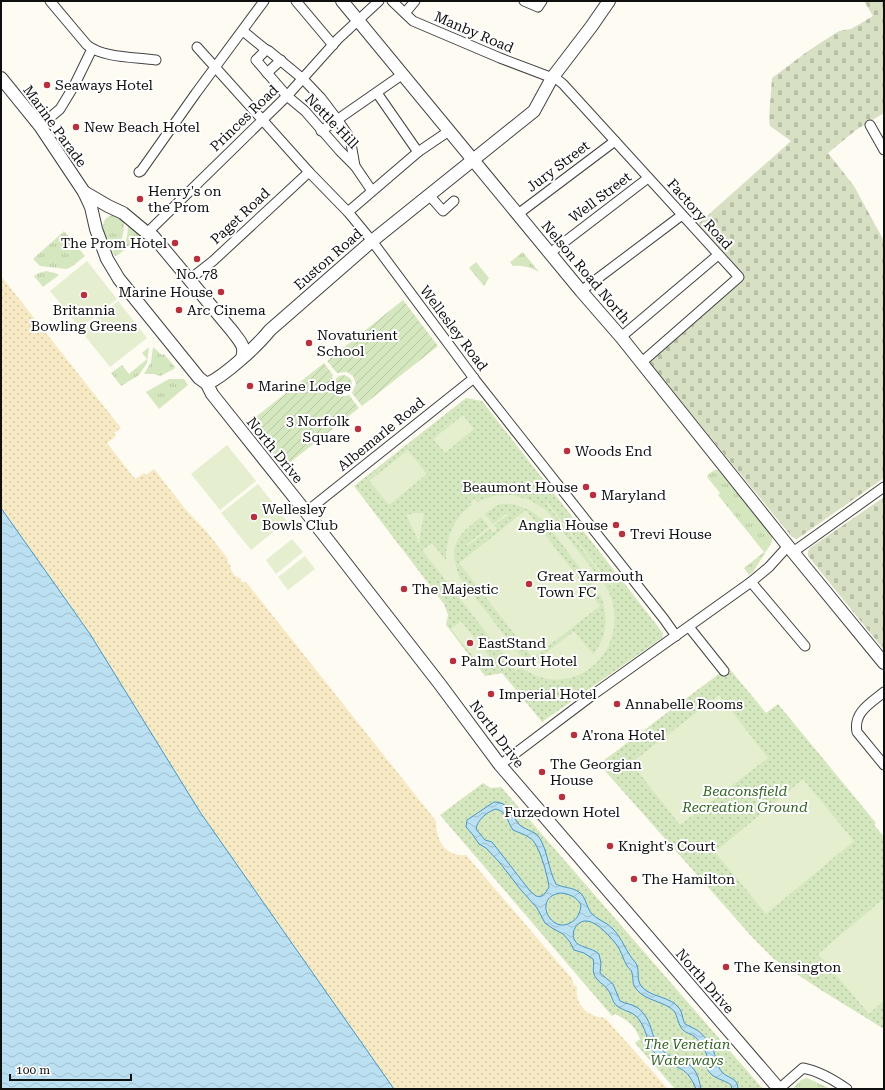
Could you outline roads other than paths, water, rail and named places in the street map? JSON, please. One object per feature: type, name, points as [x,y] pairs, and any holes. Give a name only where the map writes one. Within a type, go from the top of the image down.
[{"type":"street","points":[[139,172],[264,1]]},
{"type":"street","points":[[296,1],[332,45]]},
{"type":"street","name":"Nelson Road North","points":[[342,1],[581,291],[642,362],[790,549],[884,663]]},
{"type":"street","name":"Princes Road","points":[[147,233],[287,96],[332,45],[379,1]]},
{"type":"street","name":"Manby Road","points":[[392,1],[413,21],[552,78]]},
{"type":"street","points":[[405,13],[416,1]]},
{"type":"street","points":[[524,1],[538,8],[542,1]]},
{"type":"street","name":"Euston Road","points":[[207,384],[216,380],[242,358],[262,340],[270,330],[372,240],[534,111],[552,78],[609,1]]},
{"type":"street","points":[[56,3],[87,46],[92,49],[107,54],[156,60]]},
{"type":"street","name":"Nettle Hill","points":[[243,30],[303,79],[321,98],[350,138],[355,166]]},
{"type":"street","name":"Wellesley Road","points":[[197,47],[372,240],[474,378],[664,618],[676,636]]},
{"type":"street","points":[[40,126],[60,109],[92,49]]},
{"type":"street","name":"Nettle Hill","points":[[265,49],[256,60],[287,96],[305,112],[355,166]]},
{"type":"street","points":[[267,73],[281,60]]},
{"type":"street","points":[[321,131],[403,74]]},
{"type":"street","name":"Marine Parade","points":[[1,78],[40,126],[84,192],[91,207],[96,229],[107,259],[119,278],[199,378],[207,384]]},
{"type":"street","name":"Factory Road","points":[[552,78],[563,84],[738,277],[642,362]]},
{"type":"street","points":[[377,93],[418,152]]},
{"type":"street","points":[[870,125],[884,150]]},
{"type":"street","points":[[348,212],[418,152],[449,131]]},
{"type":"street","name":"Jury Street","points":[[518,214],[615,141]]},
{"type":"street","points":[[355,166],[372,191]]},
{"type":"street","name":"Paget Road","points":[[190,279],[213,261],[309,172]]},
{"type":"street","name":"Well Street","points":[[550,253],[648,178]]},
{"type":"street","name":"Marine Parade","points":[[84,192],[111,208],[123,213],[147,233],[153,236],[233,332],[243,347],[244,351],[242,358]]},
{"type":"street","points":[[429,194],[443,211],[454,201]]},
{"type":"street","points":[[96,229],[98,219],[106,210],[111,208]]},
{"type":"street","points":[[581,291],[682,215]]},
{"type":"street","points":[[621,337],[718,255]]},
{"type":"street","name":"Marine Parade","points":[[233,332],[242,338],[253,341],[270,330]]},
{"type":"street","name":"Albemarle Road","points":[[306,512],[474,378]]},
{"type":"street","name":"North Drive","points":[[207,384],[212,394],[306,512],[500,765],[779,1089]]},
{"type":"street","points":[[500,765],[594,694],[751,582],[790,549],[884,488]]},
{"type":"street","points":[[751,582],[805,646]]},
{"type":"street","points":[[689,627],[724,671]]},
{"type":"street","points":[[884,692],[861,711],[857,717],[856,732],[884,765]]},
{"type":"street","points":[[779,1089],[804,1068],[811,1069],[847,1089]]},
{"type":"water","points":[[1,508],[90,634],[200,812],[394,1089],[1,1089]]},
{"type":"water","points":[[494,802],[499,802],[509,809],[520,825],[537,835],[542,842],[556,884],[579,892],[583,896],[591,913],[613,929],[637,965],[639,981],[642,987],[646,991],[671,1001],[679,1008],[685,1024],[697,1030],[707,1040],[713,1049],[720,1070],[735,1080],[738,1085],[738,1089],[732,1089],[731,1085],[715,1077],[708,1071],[707,1056],[696,1037],[681,1028],[674,1011],[665,1005],[645,997],[635,988],[633,983],[633,975],[618,946],[602,929],[590,922],[584,921],[579,924],[573,932],[576,942],[581,946],[593,950],[599,954],[601,963],[600,973],[613,984],[620,1001],[638,1008],[643,1013],[650,1024],[658,1045],[668,1055],[691,1066],[695,1071],[701,1089],[696,1089],[692,1080],[684,1071],[664,1061],[658,1056],[651,1048],[643,1025],[638,1018],[632,1013],[617,1006],[605,986],[595,977],[593,972],[593,959],[584,953],[574,950],[570,942],[563,934],[545,923],[537,908],[500,863],[486,848],[479,844],[466,827],[467,820]],"holes":[[[496,809],[503,812],[513,830],[528,837],[537,846],[545,868],[549,887],[542,896],[536,896],[530,891],[492,842],[485,840],[476,829],[478,822],[483,816]],[[560,893],[572,896],[577,899],[581,905],[577,918],[570,923],[563,925],[556,924],[551,920],[547,914],[546,908],[547,901],[552,896]]]},
{"type":"place","name":"Seaways Hotel","points":[[47,85]]},
{"type":"place","name":"New Beach Hotel","points":[[76,127]]},
{"type":"place","name":"Henry's on the Prom","points":[[140,199]]},
{"type":"place","name":"The Prom Hotel","points":[[175,243]]},
{"type":"place","name":"No. 78","points":[[197,259]]},
{"type":"place","name":"Marine House","points":[[221,292]]},
{"type":"place","name":"Britannia Bowling Greens","points":[[84,295]]},
{"type":"place","name":"Arc Cinema","points":[[179,310]]},
{"type":"place","name":"Novaturient School","points":[[309,343]]},
{"type":"place","name":"Marine Lodge","points":[[250,386]]},
{"type":"place","name":"3 Norfolk Square","points":[[358,429]]},
{"type":"place","name":"Woods End","points":[[567,451]]},
{"type":"place","name":"Beaumont House","points":[[586,487]]},
{"type":"place","name":"Maryland","points":[[593,495]]},
{"type":"place","name":"Wellesley Bowls Club","points":[[254,517]]},
{"type":"place","name":"Anglia House","points":[[616,525]]},
{"type":"place","name":"Trevi House","points":[[622,534]]},
{"type":"place","name":"Great Yarmouth Town FC","points":[[529,584]]},
{"type":"place","name":"The Majestic","points":[[404,589]]},
{"type":"place","name":"EastStand","points":[[470,643]]},
{"type":"place","name":"Palm Court Hotel","points":[[453,661]]},
{"type":"place","name":"Imperial Hotel","points":[[491,694]]},
{"type":"place","name":"Annabelle Rooms","points":[[617,704]]},
{"type":"place","name":"A'rona Hotel","points":[[574,735]]},
{"type":"place","name":"The Georgian House","points":[[542,772]]},
{"type":"place","name":"Furzedown Hotel","points":[[562,797]]},
{"type":"place","name":"Knight's Court","points":[[610,846]]},
{"type":"place","name":"The Hamilton","points":[[634,879]]},
{"type":"place","name":"The Kensington","points":[[726,967]]},
{"type":"park label","name":"Beaconsfield Recreation Ground","points":[[745,800]]},
{"type":"park label","name":"The Venetian Waterways","points":[[687,1052]]}]
